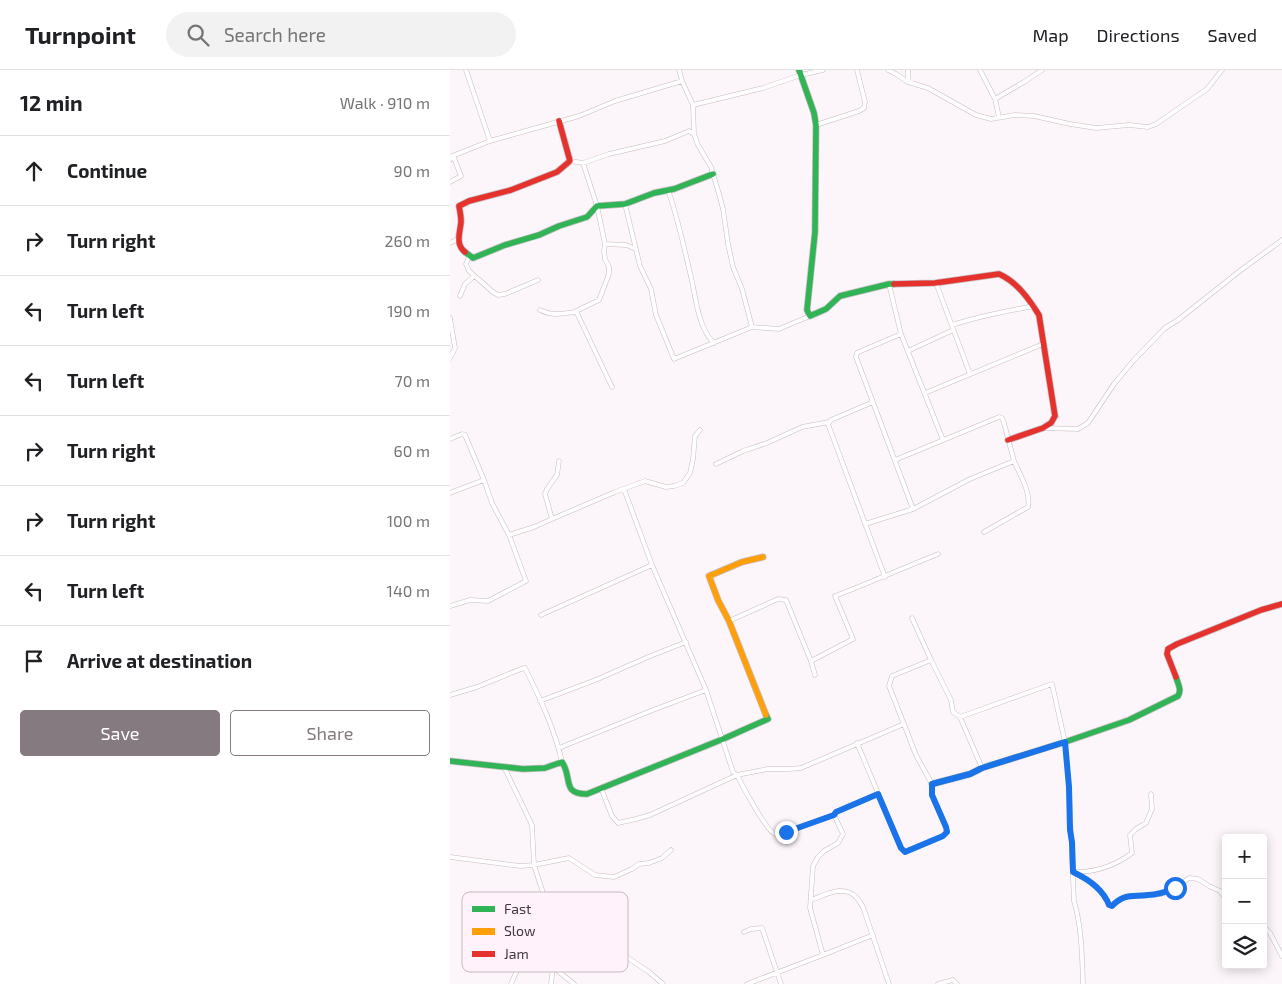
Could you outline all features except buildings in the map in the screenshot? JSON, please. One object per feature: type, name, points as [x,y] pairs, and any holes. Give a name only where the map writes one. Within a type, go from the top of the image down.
[{"type":"street","points":[[466,70],[490,141]]},
{"type":"street","points":[[679,70],[692,105],[694,134],[711,167],[723,209],[733,267],[742,288],[752,327]]},
{"type":"street","points":[[692,105],[763,88],[800,73],[823,70]]},
{"type":"street","points":[[816,125],[864,108],[865,102],[857,70]]},
{"type":"street","points":[[888,70],[908,82],[928,88],[976,115],[991,119],[1015,114],[1034,116],[1096,128],[1129,125],[1148,127],[1156,124],[1207,89],[1222,70]]},
{"type":"street","points":[[908,70],[908,82]]},
{"type":"street","points":[[980,70],[995,99],[999,118]]},
{"type":"street","points":[[995,99],[1042,70]]},
{"type":"street","points":[[800,73],[814,113],[816,125],[816,232],[807,310],[810,316]]},
{"type":"street","points":[[450,158],[490,141],[579,116],[614,101],[682,81]]},
{"type":"street","points":[[559,122],[570,161]]},
{"type":"street","points":[[694,134],[689,131],[664,141],[583,162],[570,161],[557,172],[511,190],[469,201],[459,206],[461,221],[458,239],[462,250],[473,258],[587,217],[598,206],[625,204],[654,193],[674,189],[713,174]]},
{"type":"street","points":[[450,158],[454,158],[461,176],[450,182]]},
{"type":"street","points":[[540,310],[554,315],[576,312],[599,300],[609,274],[609,267],[605,259],[605,244],[598,206],[583,162]]},
{"type":"street","points":[[668,190],[676,214],[706,336],[714,342]]},
{"type":"street","points":[[625,204],[640,266],[651,289],[656,315],[674,359],[752,327],[779,329],[826,310],[840,296],[889,284],[935,283],[999,274],[1004,275],[1014,283],[1034,306],[1038,315],[1055,416],[1051,424],[1008,440]]},
{"type":"street","points":[[450,243],[458,239]]},
{"type":"street","points":[[1043,428],[1078,429],[1088,423],[1114,384],[1165,328],[1282,240]]},
{"type":"street","points":[[605,244],[626,245],[636,249]]},
{"type":"street","points":[[470,255],[466,264],[469,271],[498,295],[505,294],[538,280]]},
{"type":"street","points":[[460,296],[465,284],[474,276]]},
{"type":"street","points":[[935,283],[970,374]]},
{"type":"street","points":[[889,284],[901,334],[943,440]]},
{"type":"street","points":[[908,351],[972,318],[1034,306]]},
{"type":"street","points":[[576,312],[612,387]]},
{"type":"street","points":[[450,318],[454,348],[450,358]]},
{"type":"street","points":[[901,334],[857,353],[856,357],[913,509]]},
{"type":"street","points":[[925,393],[1043,344]]},
{"type":"street","points":[[716,464],[802,427],[829,422],[873,402]]},
{"type":"street","points":[[895,460],[1002,418],[1014,461],[1030,501],[1028,508],[984,532]]},
{"type":"street","points":[[829,422],[828,426],[884,577]]},
{"type":"street","points":[[509,535],[534,527],[645,481],[666,487],[683,483],[690,474],[695,436],[700,430]]},
{"type":"street","points":[[450,439],[465,434],[492,503],[509,535],[526,581],[488,601],[470,600],[450,606]]},
{"type":"street","points":[[552,519],[545,494],[558,476],[559,461]]},
{"type":"street","points":[[864,524],[913,509],[970,479],[1014,461]]},
{"type":"street","points":[[450,493],[484,480]]},
{"type":"street","points":[[624,489],[652,565],[706,690],[733,772],[772,833],[786,832],[834,815],[836,812],[878,794]]},
{"type":"street","points":[[811,661],[853,639],[835,596],[938,554]]},
{"type":"street","points":[[450,696],[525,668],[559,748],[571,789],[574,793],[580,795],[587,794],[768,719],[729,621],[718,600],[710,576],[742,562],[763,556]]},
{"type":"street","points":[[541,615],[652,565]]},
{"type":"street","points":[[729,621],[778,599],[786,600],[815,675]]},
{"type":"street","points":[[932,784],[970,774],[982,768],[1128,720],[1178,696],[1180,688],[1167,654],[1168,649],[1261,610],[1282,604]]},
{"type":"street","points":[[912,618],[952,700],[953,712],[960,717],[982,768]]},
{"type":"street","points":[[540,701],[686,642]]},
{"type":"street","points":[[857,743],[901,848],[905,852],[943,836],[947,832],[946,827],[932,795],[932,784],[916,756],[889,686],[892,676],[931,660]]},
{"type":"street","points":[[960,717],[1052,684],[1065,742],[1074,901],[1078,914],[1082,984]]},
{"type":"street","points":[[559,748],[706,690]]},
{"type":"street","points":[[601,788],[612,816],[618,823],[636,820],[736,775],[768,769],[800,768],[904,724]]},
{"type":"street","points":[[450,760],[504,767],[539,769],[562,762]]},
{"type":"street","points":[[504,767],[532,825],[534,865],[543,892]]},
{"type":"street","points":[[1073,872],[1087,872],[1105,868],[1132,853],[1130,835],[1146,823],[1152,809],[1151,794]]},
{"type":"street","points":[[823,955],[810,908],[812,866],[824,851],[838,843],[843,834],[834,815]]},
{"type":"street","points":[[450,857],[520,866],[569,858],[595,875],[614,877],[639,864],[649,863],[662,858],[670,850]]},
{"type":"street","points":[[1073,872],[1087,878],[1099,889],[1109,905],[1112,906],[1123,897],[1163,893],[1175,888],[1189,878],[1198,879],[1220,890],[1222,893]]},
{"type":"street","points":[[811,900],[837,891],[848,891],[856,897],[863,907],[889,984]]},
{"type":"street","points":[[744,932],[762,928],[781,984]]},
{"type":"street","points":[[1267,930],[1282,956]]},
{"type":"street","points":[[748,984],[873,935]]},
{"type":"street","points":[[628,958],[663,984]]},
{"type":"street","points":[[511,984],[516,972]]},
{"type":"street","points":[[559,972],[574,984]]},
{"type":"street","points":[[938,984],[953,980],[957,984]]},
{"type":"traffic: fast","points":[[799,70],[814,113],[816,125],[815,232],[807,310],[810,316],[826,309],[840,296],[894,284]]},
{"type":"traffic: fast","points":[[465,252],[473,258],[587,217],[597,206],[625,204],[654,193],[674,189],[713,174]]},
{"type":"traffic: fast","points":[[932,784],[970,774],[982,768],[1129,720],[1178,696],[1180,689],[1176,677]]},
{"type":"traffic: fast","points":[[450,761],[523,769],[545,768],[562,762],[571,788],[579,793],[587,794],[723,739],[768,719],[766,715]]},
{"type":"traffic: slow","points":[[763,557],[742,562],[709,576],[766,715]]},
{"type":"traffic: jam","points":[[465,252],[459,242],[461,222],[459,206],[469,201],[511,190],[557,172],[570,161],[559,121]]},
{"type":"traffic: jam","points":[[894,284],[935,283],[999,274],[1017,286],[1031,303],[1039,315],[1055,416],[1051,423],[1043,428],[1008,440]]},
{"type":"traffic: jam","points":[[1176,677],[1167,654],[1168,649],[1261,610],[1282,604]]},
{"type":"route","points":[[786,832],[834,815],[836,812],[878,794],[901,848],[905,852],[943,836],[947,832],[932,795],[932,784],[970,774],[982,768],[1065,742],[1073,872],[1087,878],[1099,889],[1109,905],[1112,906],[1123,897],[1134,895],[1147,896],[1163,893],[1175,888]]}]
